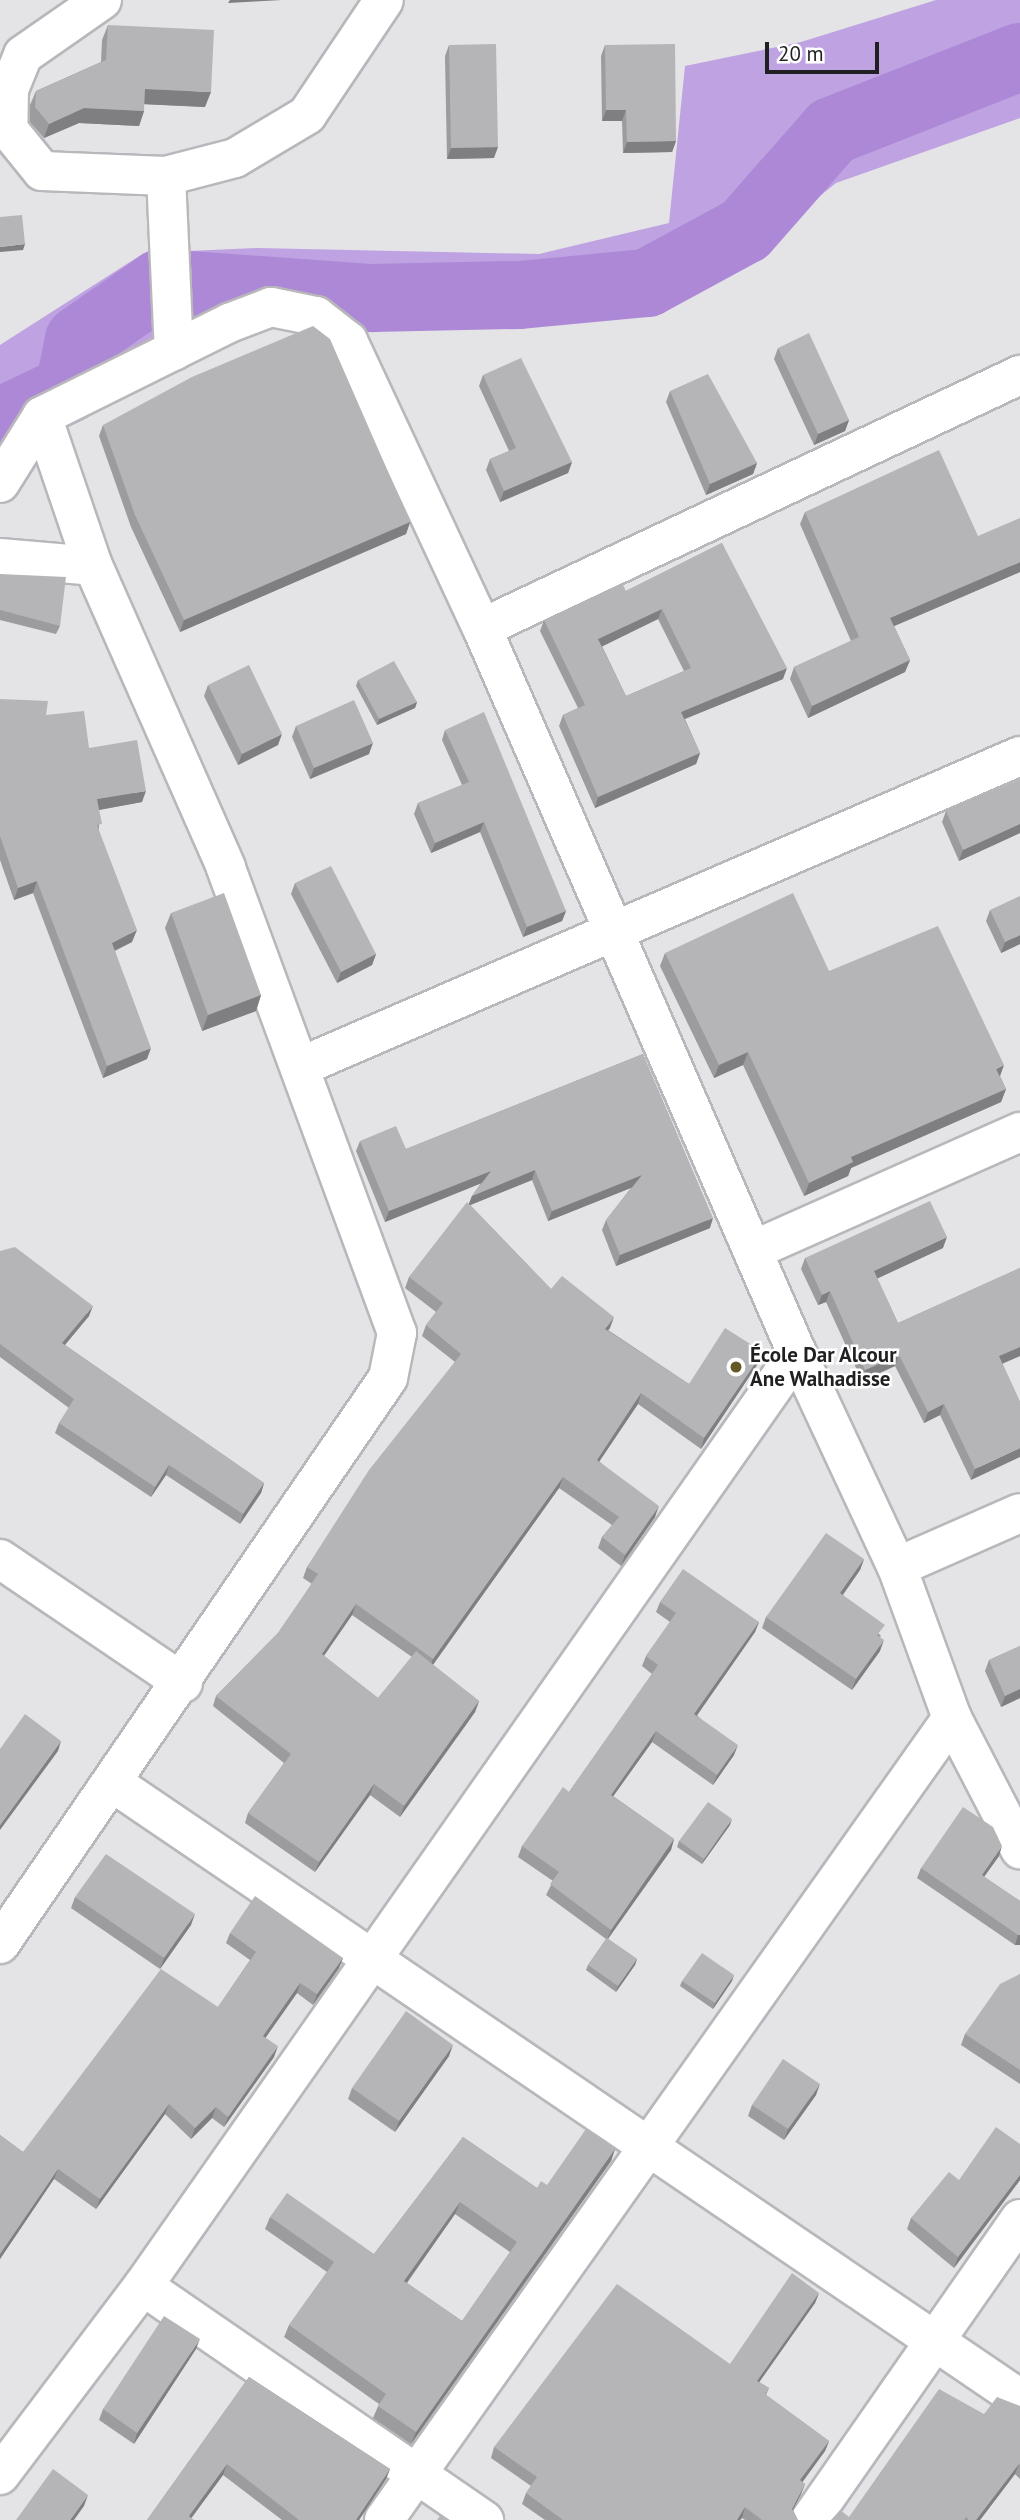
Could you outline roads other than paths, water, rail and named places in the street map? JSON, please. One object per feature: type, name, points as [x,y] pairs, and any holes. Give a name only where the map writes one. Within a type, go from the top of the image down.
[{"type":"street","points":[[102,0],[23,55],[9,90],[8,129],[41,171],[166,176],[235,158],[307,116],[384,0]]},
{"type":"street","points":[[166,176],[174,351]]},
{"type":"street","points":[[0,483],[42,416],[271,307],[316,316],[348,341],[482,628],[614,935],[756,1249],[797,1353],[897,1567],[952,1718],[1020,1849]]},
{"type":"street","points":[[482,628],[1020,375]]},
{"type":"street","points":[[0,1944],[183,1683],[396,1359],[397,1334],[302,1066],[226,867],[93,566],[42,416]]},
{"type":"street","points":[[0,558],[93,566]]},
{"type":"street","points":[[302,1066],[614,935],[1020,756]]},
{"type":"street","points":[[756,1249],[1020,1132]]},
{"type":"street","points":[[0,2475],[143,2286],[372,1963],[797,1353]]},
{"type":"street","points":[[897,1567],[1020,1513]]},
{"type":"street","points":[[0,1559],[183,1683]]},
{"type":"street","points":[[384,2520],[650,2149],[952,1718]]},
{"type":"street","points":[[113,1783],[372,1963],[936,2337],[1020,2399]]},
{"type":"street","points":[[810,2520],[1020,2219]]},
{"type":"street","points":[[143,2286],[418,2472],[484,2520]]},
{"type":"waterway","points":[[0,422],[69,389],[79,340],[161,283],[372,298],[520,295],[647,283],[745,230],[832,131],[1020,57]]},
{"type":"place","name":"École Dar Alcour Ane Walhadisse","points":[[736,1367]]}]
